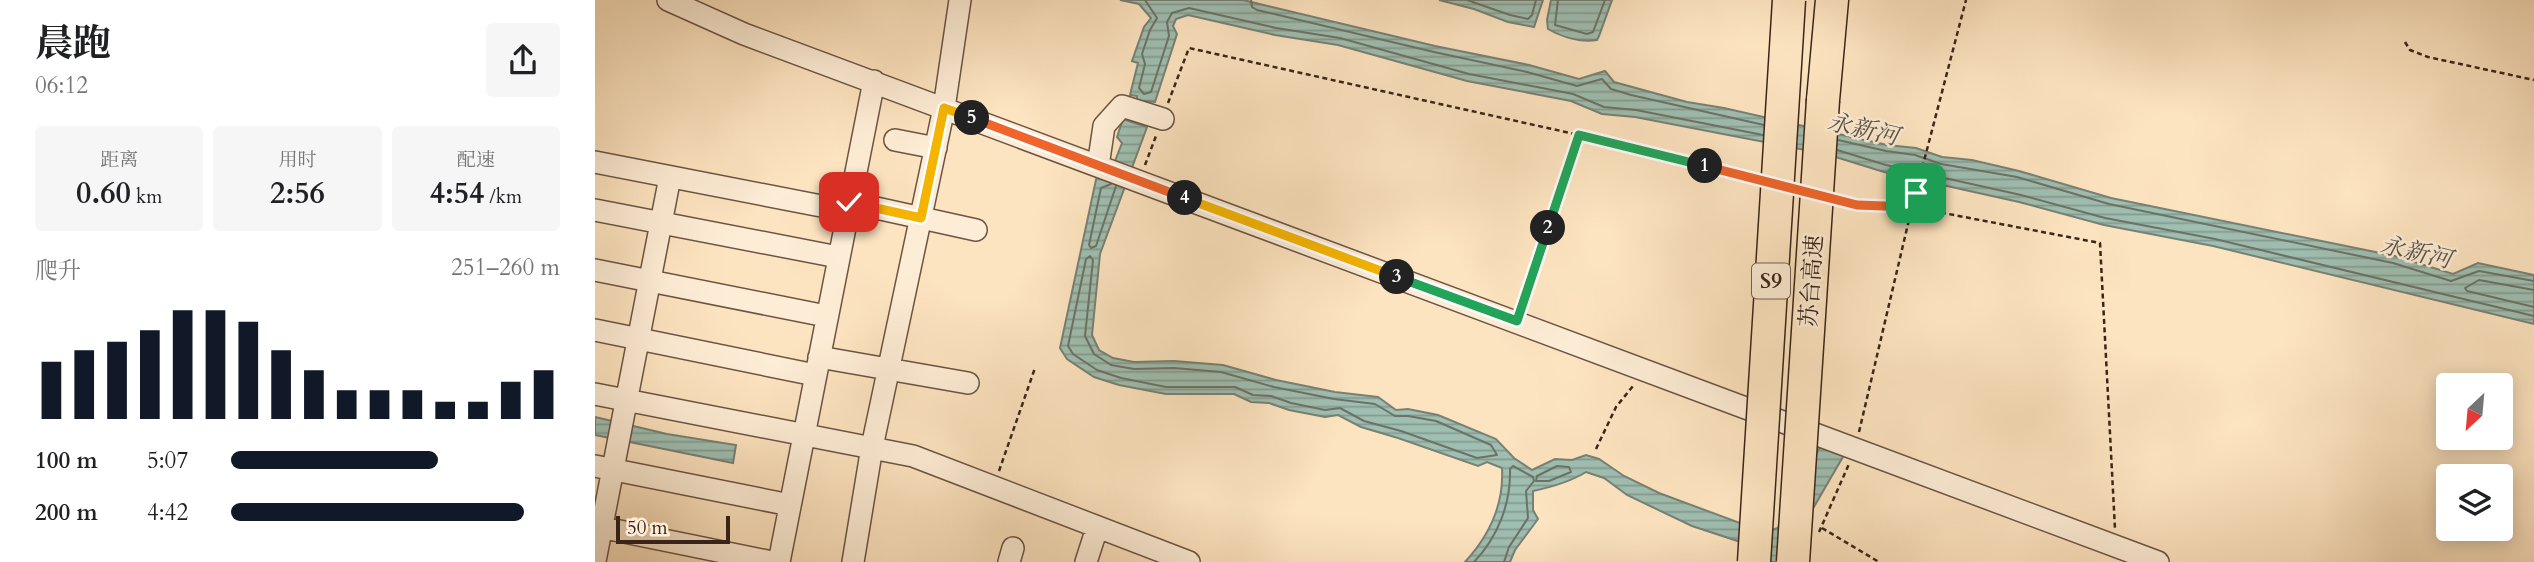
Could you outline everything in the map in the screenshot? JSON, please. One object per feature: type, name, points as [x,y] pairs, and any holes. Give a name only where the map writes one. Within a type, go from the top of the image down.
[{"type":"highway","name":"苏台高速","points":[[1754,562],[1789,0]]},
{"type":"highway","name":"苏台高速","points":[[1793,562],[1832,0]]},
{"type":"street","points":[[668,0],[744,34],[2158,562]]},
{"type":"street","points":[[853,562],[872,447],[944,108],[960,1]]},
{"type":"street","points":[[779,562],[874,81]]},
{"type":"street","points":[[1098,166],[1104,126],[1122,106],[1157,117]]},
{"type":"street","points":[[895,139],[936,148]]},
{"type":"street","points":[[595,162],[921,218],[976,230]]},
{"type":"street","points":[[595,561],[604,468],[618,446],[670,177]]},
{"type":"street","points":[[595,210],[838,257]]},
{"type":"street","points":[[595,270],[827,316]]},
{"type":"street","points":[[595,330],[817,366],[888,369],[968,383]]},
{"type":"street","points":[[595,394],[625,408],[803,434],[913,456],[1189,562]]},
{"type":"street","points":[[604,468],[790,505]]},
{"type":"street","points":[[598,526],[772,562]]},
{"type":"street","points":[[1086,562],[1097,528]]},
{"type":"path","points":[[1815,538],[1822,528],[1855,448],[1881,348],[1912,207],[1966,0]]},
{"type":"path","points":[[2405,42],[2410,50],[2428,57],[2534,80]]},
{"type":"path","points":[[1136,180],[1157,117],[1189,48],[1579,135],[1764,181]]},
{"type":"path","points":[[1517,321],[1579,135]]},
{"type":"path","points":[[1831,198],[1857,205],[1912,207],[2100,243],[2116,546]]},
{"type":"path","points":[[993,488],[1035,368]]},
{"type":"path","points":[[1596,449],[1616,407],[1632,387],[1641,368]]},
{"type":"path","points":[[1822,528],[1879,562]]},
{"type":"water","points":[[1120,0],[1243,0],[1435,46],[1529,65],[1579,79],[1605,71],[1614,82],[1687,102],[1887,145],[1916,148],[1942,157],[1972,160],[2111,198],[2395,256],[2453,274],[2478,263],[2534,275],[2534,324],[2213,246],[2104,225],[2019,202],[1884,172],[1826,154],[1635,117],[1602,114],[1571,101],[1467,81],[1338,45],[1275,35],[1188,15],[1176,19],[1173,26],[1177,34],[1155,102],[1145,101],[1142,105],[1136,103],[1137,96],[1130,95],[1138,63],[1132,61],[1144,27],[1151,18],[1139,4]]},
{"type":"water","points":[[1439,0],[1543,0],[1534,27],[1508,22]]},
{"type":"water","points":[[1551,0],[1612,0],[1597,40],[1585,41],[1559,35],[1548,29]]},
{"type":"water","points":[[1123,119],[1147,127],[1100,254],[1092,335],[1099,350],[1113,358],[1134,362],[1174,361],[1223,365],[1276,380],[1335,392],[1378,397],[1396,410],[1408,409],[1438,415],[1496,439],[1514,458],[1532,470],[1555,459],[1572,460],[1586,455],[1599,459],[1624,476],[1659,493],[1764,532],[1778,528],[1820,447],[1844,455],[1782,562],[1768,562],[1771,552],[1692,526],[1627,495],[1604,478],[1586,472],[1561,484],[1533,491],[1533,510],[1538,519],[1515,550],[1510,562],[1465,562],[1488,530],[1498,507],[1502,468],[1487,462],[1478,466],[1361,427],[1338,415],[1325,417],[1289,410],[1269,403],[1251,402],[1234,394],[1166,394],[1119,385],[1094,377],[1067,359],[1060,348],[1097,175],[1108,179],[1122,143],[1117,137]]},
{"type":"water","points":[[595,417],[667,434],[736,445],[733,463],[595,435]]},
{"type":"route","points":[[849,202],[921,218],[944,108],[1517,321],[1579,135],[1857,205],[1912,207],[1916,193]]},
{"type":"water label","name":"永新河","points":[[1863,129]]},
{"type":"water label","name":"永新河","points":[[2416,252]]}]
